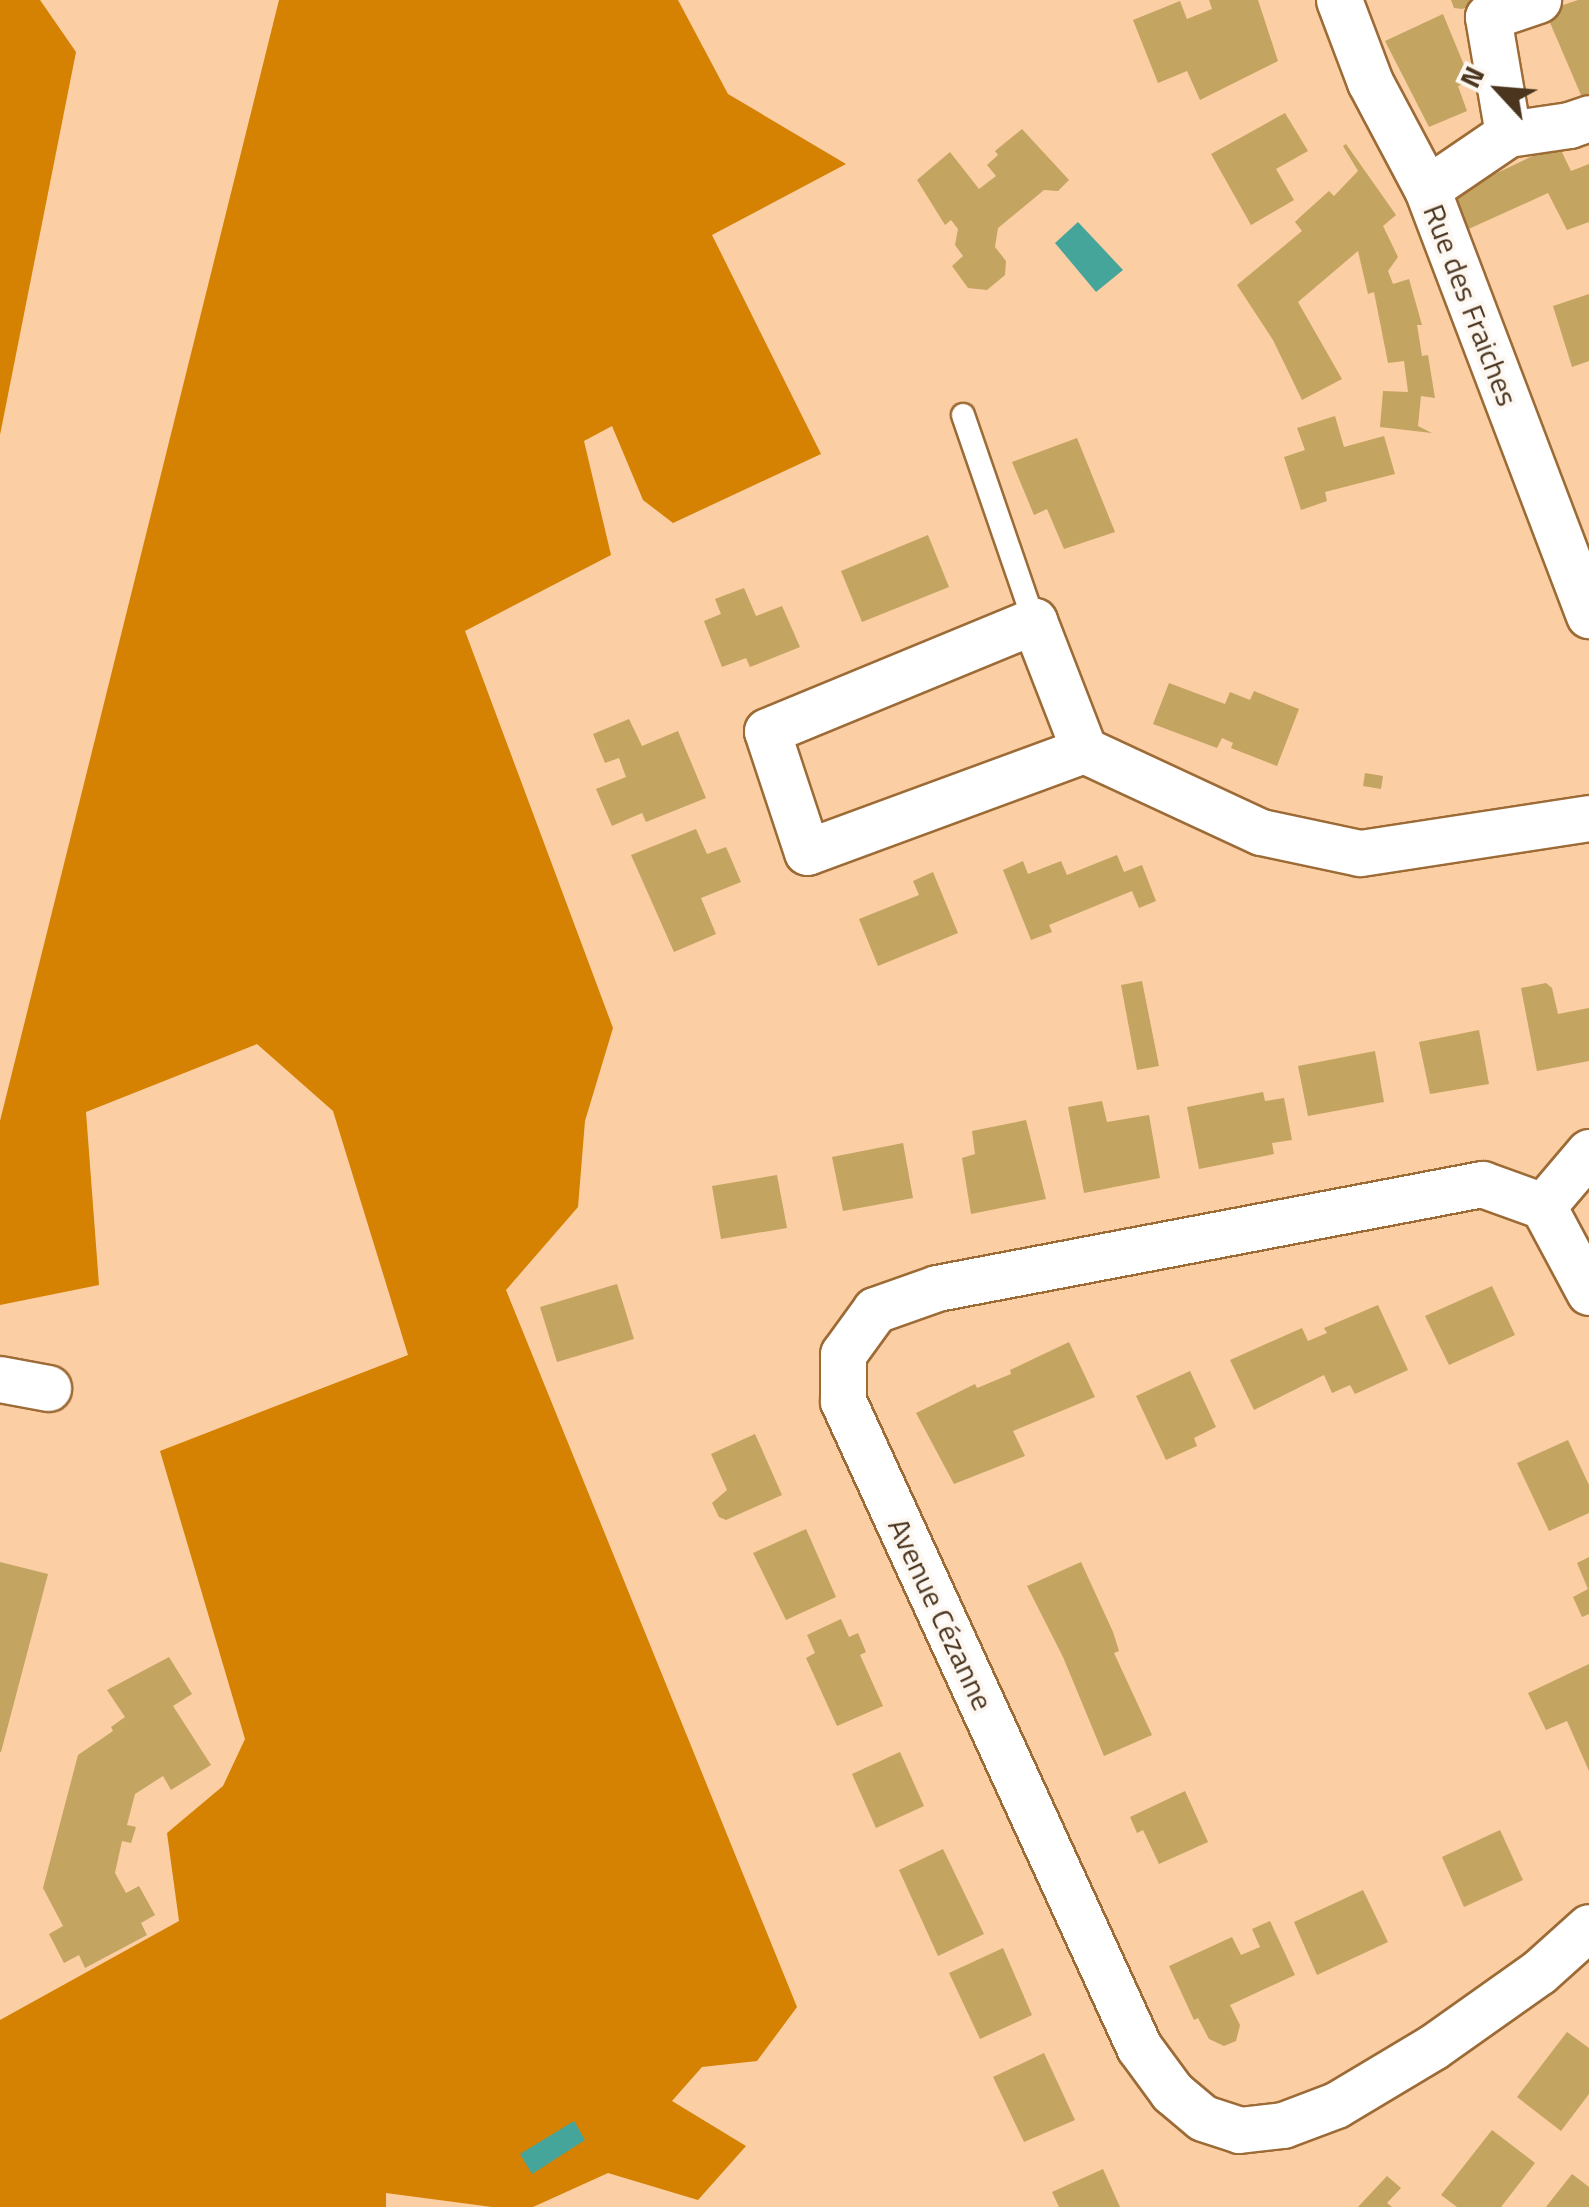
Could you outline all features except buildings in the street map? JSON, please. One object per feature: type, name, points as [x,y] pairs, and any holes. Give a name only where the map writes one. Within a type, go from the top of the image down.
[{"type":"street","name":"Rue des Fraiches","points":[[1339,0],[1370,82],[1427,189],[1589,615]]},
{"type":"street","points":[[1508,134],[1488,17],[1538,0]]},
{"type":"street","points":[[1427,189],[1508,134],[1569,126],[1589,118]]},
{"type":"street","points":[[1084,750],[807,852],[767,731],[1034,621],[1084,750],[1260,832],[1360,853],[1589,818]]},
{"type":"street","points":[[1589,1152],[1543,1206],[1589,1292]]},
{"type":"street","name":"Avenue Cézanne","points":[[1543,1206],[1482,1184],[937,1288],[876,1310],[843,1354],[843,1401],[1140,2048],[1172,2092],[1203,2118],[1239,2130],[1282,2125],[1336,2105],[1478,2015],[1539,1972],[1589,1928]]},
{"type":"street","points":[[0,1379],[48,1388]]},
{"type":"lane","points":[[963,415],[1034,621]]},
{"type":"shaded area","points":[[0,0],[40,0],[76,52],[0,435]]},
{"type":"shaded area","points":[[279,0],[678,0],[728,94],[846,164],[712,235],[821,454],[673,523],[643,500],[612,426],[584,441],[611,555],[465,631],[613,1028],[585,1121],[578,1207],[506,1290],[797,2007],[757,2061],[702,2067],[672,2101],[746,2146],[698,2200],[608,2173],[533,2207],[492,2207],[386,2193],[386,2207],[0,2207],[0,2020],[179,1921],[167,1833],[223,1786],[245,1739],[160,1451],[408,1355],[333,1111],[257,1044],[86,1112],[99,1285],[0,1305],[0,1121]]},
{"type":"water","points":[[1078,222],[1123,270],[1096,292],[1055,243]]},
{"type":"water","points":[[574,2121],[585,2140],[532,2174],[520,2154]]}]
